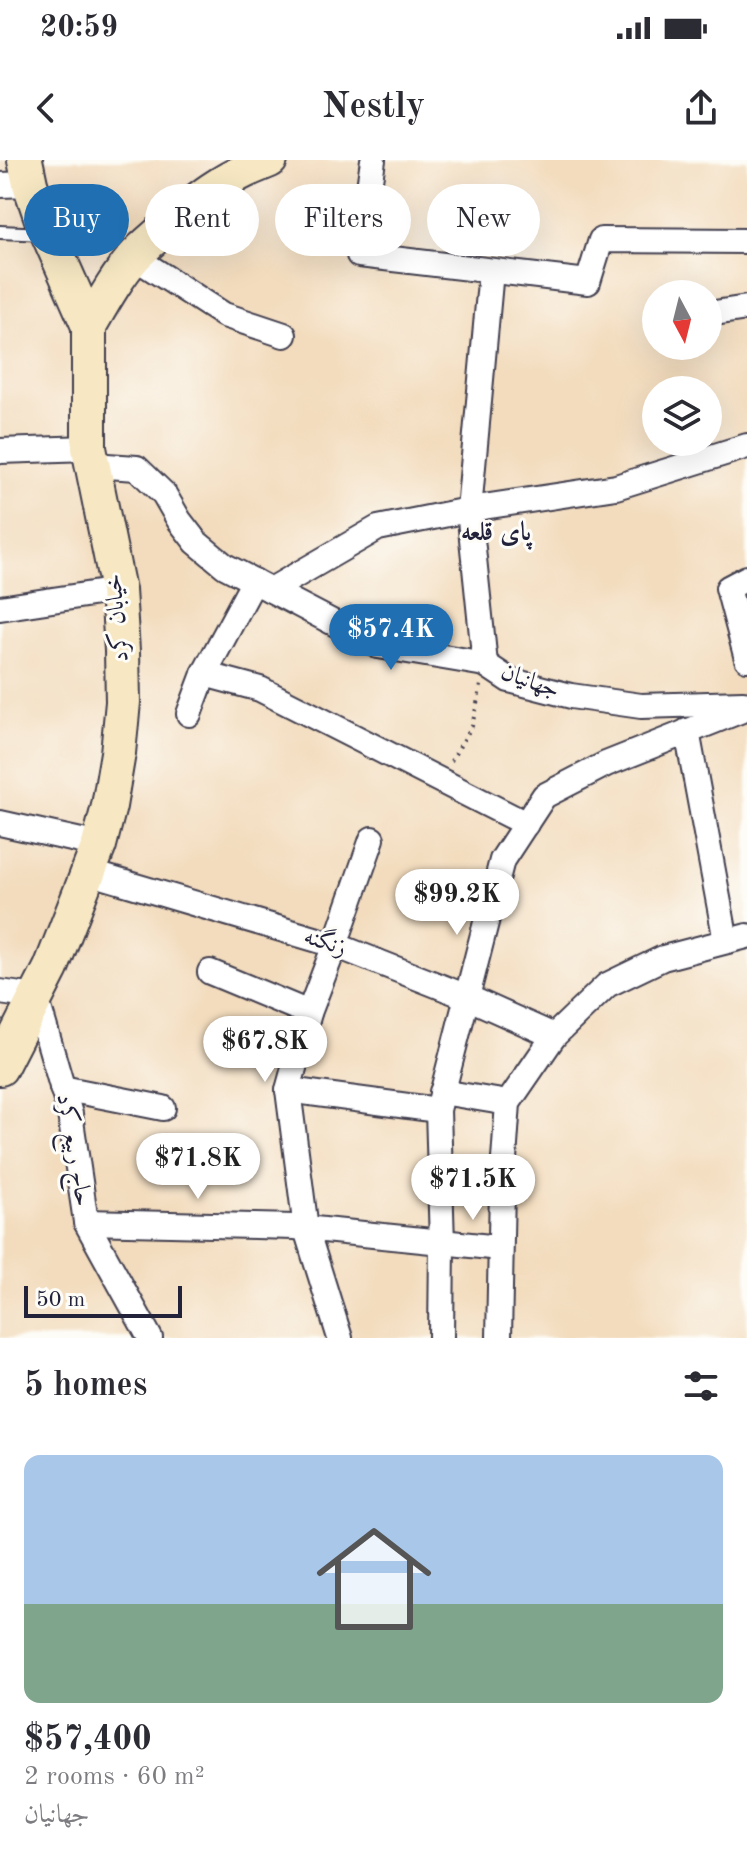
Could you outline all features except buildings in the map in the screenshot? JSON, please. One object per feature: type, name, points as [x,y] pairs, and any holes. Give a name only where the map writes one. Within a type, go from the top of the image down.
[{"type":"street","points":[[89,326],[134,257],[203,194],[242,171],[270,160]]},
{"type":"street","points":[[373,160],[359,255],[588,282],[601,240],[747,241]]},
{"type":"street","name":"خیابان کرد","points":[[0,1068],[51,968],[94,858],[109,806],[123,702],[118,590],[90,457],[89,326],[59,256]]},
{"type":"street","points":[[134,257],[224,315],[284,335]]},
{"type":"street","points":[[485,664],[469,510],[491,271]]},
{"type":"street","points":[[722,312],[747,308]]},
{"type":"street","points":[[189,714],[204,674],[262,586],[378,528],[616,487],[747,446]]},
{"type":"street","name":"جهانیان","points":[[0,451],[90,457],[137,468],[164,494],[196,542],[225,566],[378,646],[485,664],[509,680],[571,696],[641,706],[747,705]]},
{"type":"street","points":[[747,578],[728,588],[747,659]]},
{"type":"street","points":[[0,608],[118,590]]},
{"type":"street","points":[[204,674],[260,689],[526,824]]},
{"type":"street","points":[[441,1338],[440,1101],[502,860],[544,796],[606,764],[747,705]]},
{"type":"street","points":[[499,1338],[500,1248],[508,1103],[554,1036],[607,985],[663,958],[737,938],[687,731]]},
{"type":"street","name":"زنگنه","points":[[0,823],[335,945],[467,997],[554,1036]]},
{"type":"street","points":[[340,1338],[306,1229],[288,1090],[309,1013],[372,839]]},
{"type":"street","points":[[210,972],[309,1013]]},
{"type":"street","points":[[0,992],[36,997]]},
{"type":"street","name":"حاج ربیع کرد","points":[[36,997],[70,1114],[86,1222],[150,1338]]},
{"type":"street","points":[[62,1088],[163,1108]]},
{"type":"street","points":[[288,1090],[508,1103]]},
{"type":"street","points":[[86,1222],[306,1229],[500,1248]]},
{"type":"lane","points":[[0,232],[24,233]]},
{"type":"path","points":[[439,780],[472,726],[485,664]]},
{"type":"district","name":"پای قلعه","points":[[496,533]]}]
